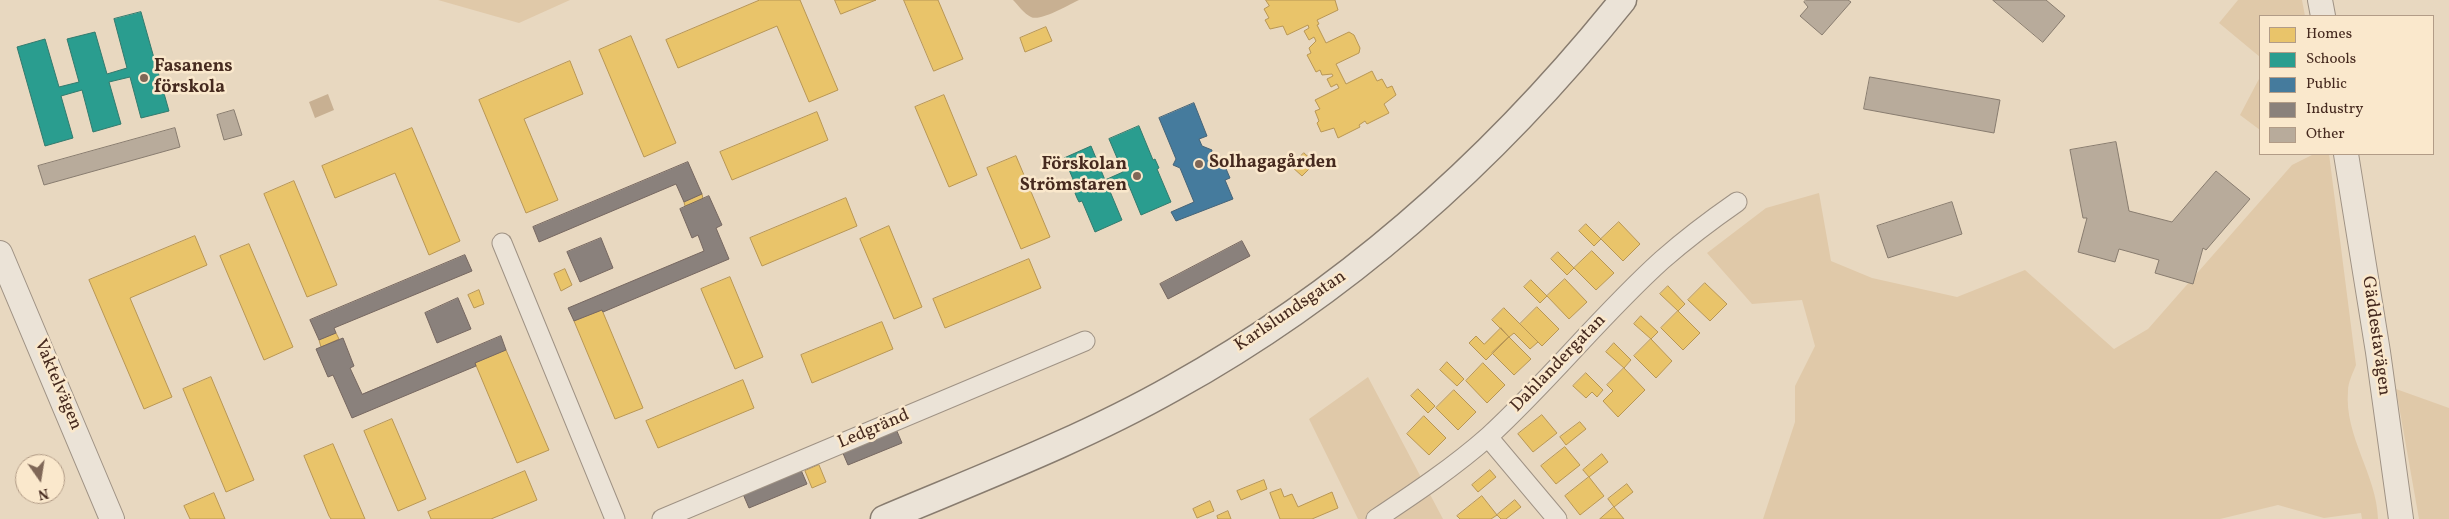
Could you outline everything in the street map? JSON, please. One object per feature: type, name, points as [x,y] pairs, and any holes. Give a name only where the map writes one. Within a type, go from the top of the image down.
[{"type":"main road","name":"Karlslundsgatan","points":[[884,519],[1101,426],[1174,388],[1303,306],[1391,239],[1452,186],[1525,114],[1617,7]]},
{"type":"street","points":[[2320,0],[2323,15]]},
{"type":"street","name":"Gäddestavägen","points":[[2346,155],[2377,343],[2401,519]]},
{"type":"street","name":"Dahlandergatan","points":[[1376,519],[1442,474],[1488,437],[1554,373],[1618,303],[1661,261],[1688,238],[1737,202]]},
{"type":"street","points":[[502,243],[529,313],[616,519]]},
{"type":"street","name":"Vaktelvägen","points":[[0,253],[112,519]]},
{"type":"street","name":"Ledgränd","points":[[662,519],[1085,341]]},
{"type":"street","points":[[1488,437],[1557,519]]},
{"type":"shaded area","points":[[438,0],[570,0],[519,23]]},
{"type":"shaded area","points":[[1013,0],[1079,0],[1048,15],[1035,18],[1026,14]]},
{"type":"shaded area","points":[[2238,0],[2302,0],[2305,15],[2259,15],[2259,56],[2219,23]]},
{"type":"shaded area","points":[[2259,79],[2259,129],[2240,115]]},
{"type":"shaded area","points":[[328,94],[334,110],[315,118],[309,102]]},
{"type":"shaded area","points":[[2312,155],[2329,155],[2356,365],[2349,384],[2348,408],[2355,440],[2372,487],[2378,519],[2362,519],[2361,513],[2324,518],[2278,505],[2220,519],[1763,519],[1795,422],[1795,386],[1815,346],[1802,300],[1752,304],[1707,253],[1766,208],[1819,193],[1831,261],[1872,278],[1957,297],[2025,270],[2114,349],[2148,329],[2292,165]]},
{"type":"shaded area","points":[[1368,377],[1443,519],[1358,519],[1309,419]]},
{"type":"shaded area","points":[[2396,389],[2449,408],[2449,519],[2419,519]]},
{"type":"building: Homes","points":[[760,0],[800,0],[838,90],[809,102],[777,26],[678,68],[666,40]]},
{"type":"building: Homes","points":[[835,0],[876,0],[841,14]]},
{"type":"building: Homes","points":[[904,0],[938,0],[963,59],[934,71]]},
{"type":"building: Homes","points":[[1266,0],[1335,0],[1338,10],[1317,20],[1319,24],[1317,25],[1326,43],[1349,32],[1354,35],[1360,48],[1359,53],[1336,64],[1346,84],[1372,71],[1377,81],[1382,79],[1387,88],[1392,86],[1396,95],[1384,104],[1389,113],[1367,124],[1365,121],[1359,125],[1360,127],[1338,138],[1334,128],[1321,132],[1315,111],[1320,109],[1315,100],[1339,88],[1337,84],[1331,87],[1327,79],[1333,76],[1332,74],[1322,75],[1320,70],[1316,72],[1307,55],[1311,53],[1309,48],[1316,41],[1314,37],[1309,40],[1304,31],[1309,28],[1308,25],[1287,35],[1283,26],[1270,29],[1265,20],[1269,18],[1264,9],[1269,6]]},
{"type":"building: Homes","points":[[1046,27],[1052,41],[1025,52],[1020,38]]},
{"type":"building: Homes","points":[[631,36],[676,143],[644,157],[599,50]]},
{"type":"building: Homes","points":[[570,61],[583,94],[524,119],[558,200],[526,213],[479,100]]},
{"type":"building: Homes","points":[[944,95],[977,175],[949,187],[915,107]]},
{"type":"building: Homes","points":[[817,112],[828,140],[732,180],[720,152]]},
{"type":"building: Homes","points":[[412,128],[460,241],[429,255],[395,173],[335,198],[322,166]]},
{"type":"building: Homes","points":[[1304,153],[1315,163],[1302,176],[1291,166]]},
{"type":"building: Homes","points":[[1016,156],[1050,237],[1021,249],[987,168]]},
{"type":"building: Homes","points":[[294,181],[337,285],[307,297],[264,194]]},
{"type":"building: Homes","points":[[702,194],[703,199],[685,206],[684,202]]},
{"type":"building: Homes","points":[[846,198],[857,226],[762,266],[750,238]]},
{"type":"building: Homes","points":[[1619,222],[1640,244],[1623,261],[1601,239]]},
{"type":"building: Homes","points":[[1586,224],[1601,239],[1594,246],[1579,231]]},
{"type":"building: Homes","points":[[889,226],[922,307],[894,319],[860,239]]},
{"type":"building: Homes","points":[[195,236],[207,265],[130,298],[172,397],[144,409],[89,280]]},
{"type":"building: Homes","points":[[249,244],[293,347],[264,360],[220,256]]},
{"type":"building: Homes","points":[[1592,251],[1614,273],[1596,290],[1574,268]]},
{"type":"building: Homes","points":[[1558,252],[1574,268],[1567,275],[1551,259]]},
{"type":"building: Homes","points":[[1029,259],[1041,288],[945,328],[933,299]]},
{"type":"building: Homes","points":[[565,269],[572,285],[561,291],[554,274]]},
{"type":"building: Homes","points":[[730,277],[763,357],[735,369],[701,289]]},
{"type":"building: Homes","points":[[1565,279],[1587,302],[1569,319],[1547,296]]},
{"type":"building: Homes","points":[[1531,280],[1547,296],[1540,303],[1524,287]]},
{"type":"building: Homes","points":[[1705,283],[1727,304],[1710,321],[1688,300]]},
{"type":"building: Homes","points":[[1668,286],[1685,304],[1678,311],[1660,294]]},
{"type":"building: Homes","points":[[479,290],[484,304],[474,308],[468,295]]},
{"type":"building: Homes","points":[[1537,307],[1559,329],[1542,346],[1520,324]]},
{"type":"building: Homes","points":[[1504,308],[1538,342],[1530,349],[1514,333],[1509,337],[1492,320]]},
{"type":"building: Homes","points":[[602,310],[643,408],[615,419],[574,321]]},
{"type":"building: Homes","points":[[1678,311],[1700,333],[1683,350],[1661,328]]},
{"type":"building: Homes","points":[[1641,316],[1658,332],[1651,339],[1634,324]]},
{"type":"building: Homes","points":[[882,322],[893,349],[812,383],[801,355]]},
{"type":"building: Homes","points":[[1501,328],[1509,337],[1486,360],[1469,343],[1476,336],[1484,344]]},
{"type":"building: Homes","points":[[336,333],[339,339],[321,347],[319,340]]},
{"type":"building: Homes","points":[[1509,337],[1531,359],[1514,375],[1492,353]]},
{"type":"building: Homes","points":[[1651,339],[1672,361],[1656,378],[1634,356]]},
{"type":"building: Homes","points":[[1614,343],[1631,360],[1624,368],[1606,352]]},
{"type":"building: Homes","points":[[506,350],[549,450],[517,463],[475,363]]},
{"type":"building: Homes","points":[[1447,362],[1464,379],[1457,386],[1440,370]]},
{"type":"building: Homes","points":[[1483,363],[1505,385],[1487,403],[1466,381]]},
{"type":"building: Homes","points":[[1624,368],[1645,390],[1618,417],[1603,401],[1613,391],[1607,385]]},
{"type":"building: Homes","points":[[1586,373],[1603,390],[1597,397],[1592,392],[1586,398],[1573,386]]},
{"type":"building: Homes","points":[[211,377],[254,480],[226,492],[183,389]]},
{"type":"building: Homes","points":[[743,380],[754,408],[658,448],[646,421]]},
{"type":"building: Homes","points":[[1418,389],[1435,406],[1428,413],[1411,396]]},
{"type":"building: Homes","points":[[1454,390],[1476,412],[1458,430],[1436,408]]},
{"type":"building: Homes","points":[[1542,415],[1557,433],[1533,452],[1518,434]]},
{"type":"building: Homes","points":[[1424,416],[1446,438],[1429,455],[1407,434]]},
{"type":"building: Homes","points":[[392,419],[426,499],[398,511],[364,431]]},
{"type":"building: Homes","points":[[1580,422],[1586,429],[1566,445],[1560,437]]},
{"type":"building: Homes","points":[[333,444],[365,519],[331,519],[329,516],[304,456]]},
{"type":"building: Homes","points":[[1565,447],[1580,465],[1556,484],[1541,466]]},
{"type":"building: Homes","points":[[1602,454],[1608,462],[1589,477],[1583,470]]},
{"type":"building: Homes","points":[[819,465],[826,482],[812,488],[805,471]]},
{"type":"building: Homes","points":[[1490,470],[1496,477],[1478,492],[1472,485]]},
{"type":"building: Homes","points":[[525,471],[537,500],[491,519],[431,519],[428,512]]},
{"type":"building: Homes","points":[[1589,477],[1604,496],[1580,515],[1565,496]]},
{"type":"building: Homes","points":[[1264,480],[1267,489],[1241,500],[1237,491]]},
{"type":"building: Homes","points":[[1627,484],[1633,492],[1614,507],[1608,499]]},
{"type":"building: Homes","points":[[1281,489],[1284,497],[1292,494],[1298,507],[1332,492],[1338,508],[1312,519],[1280,519],[1270,493]]},
{"type":"building: Homes","points":[[214,493],[225,519],[190,519],[184,506]]},
{"type":"building: Homes","points":[[1482,496],[1497,515],[1491,519],[1460,519],[1457,516]]},
{"type":"building: Homes","points":[[1515,500],[1521,507],[1506,519],[1501,519],[1497,515]]},
{"type":"building: Homes","points":[[1210,501],[1214,511],[1197,518],[1193,509]]},
{"type":"building: Homes","points":[[1614,507],[1624,519],[1600,519]]},
{"type":"building: Homes","points":[[1228,511],[1231,519],[1218,519],[1217,516]]},
{"type":"building: Schools","points":[[141,12],[169,111],[141,118],[130,77],[109,82],[121,124],[93,132],[82,90],[61,96],[73,138],[45,146],[17,47],[45,39],[59,87],[79,82],[67,39],[95,32],[107,74],[127,68],[114,19]]},
{"type":"building: Schools","name":"Förskolan Strömstaren","points":[[1139,126],[1153,160],[1155,159],[1159,168],[1157,169],[1171,202],[1141,215],[1127,181],[1109,189],[1122,220],[1095,232],[1082,201],[1079,202],[1077,198],[1075,193],[1078,191],[1064,158],[1091,146],[1105,180],[1123,172],[1109,139]]},
{"type":"building: Public","name":"Solhagagården","points":[[1194,103],[1207,136],[1199,139],[1202,146],[1212,150],[1209,162],[1221,157],[1230,178],[1225,180],[1233,199],[1176,221],[1171,212],[1194,202],[1180,168],[1173,165],[1176,159],[1159,118]]},
{"type":"building: Industry","points":[[688,162],[702,194],[684,202],[676,184],[539,242],[533,227]]},
{"type":"building: Industry","points":[[709,196],[722,225],[716,228],[729,259],[603,312],[602,310],[574,321],[568,308],[704,251],[698,235],[692,238],[680,209]]},
{"type":"building: Industry","points":[[601,238],[613,268],[580,282],[567,252]]},
{"type":"building: Industry","points":[[1242,241],[1250,256],[1168,299],[1160,284]]},
{"type":"building: Industry","points":[[465,255],[472,271],[334,328],[336,333],[319,340],[310,320]]},
{"type":"building: Industry","points":[[458,298],[471,329],[437,343],[425,313]]},
{"type":"building: Industry","points":[[501,336],[506,350],[475,363],[476,366],[352,418],[333,375],[328,377],[316,349],[343,338],[354,366],[350,368],[362,394]]},
{"type":"building: Industry","points":[[896,429],[902,443],[848,465],[842,451]]},
{"type":"building: Industry","points":[[801,470],[807,484],[749,508],[743,494]]},
{"type":"building: Other","points":[[1806,0],[1848,0],[1851,2],[1822,35],[1800,16],[1808,7],[1804,2]]},
{"type":"building: Other","points":[[1993,0],[2046,0],[2065,16],[2043,42]]},
{"type":"building: Other","points":[[1870,77],[2000,100],[1994,133],[1864,109]]},
{"type":"building: Other","points":[[234,110],[242,135],[224,140],[217,115]]},
{"type":"building: Other","points":[[175,128],[180,147],[44,185],[38,166]]},
{"type":"building: Other","points":[[2116,142],[2129,211],[2172,222],[2216,171],[2250,199],[2206,250],[2203,248],[2193,284],[2155,273],[2159,260],[2119,249],[2115,262],[2078,252],[2087,218],[2083,218],[2070,150]]},
{"type":"building: Other","points":[[1952,202],[1962,234],[1888,258],[1877,226]]},
{"type":"place","name":"Fasanens förskola","points":[[144,78]]},
{"type":"place","name":"Solhagagården","points":[[1199,164]]},
{"type":"place","name":"Förskolan Strömstaren","points":[[1137,176]]}]
